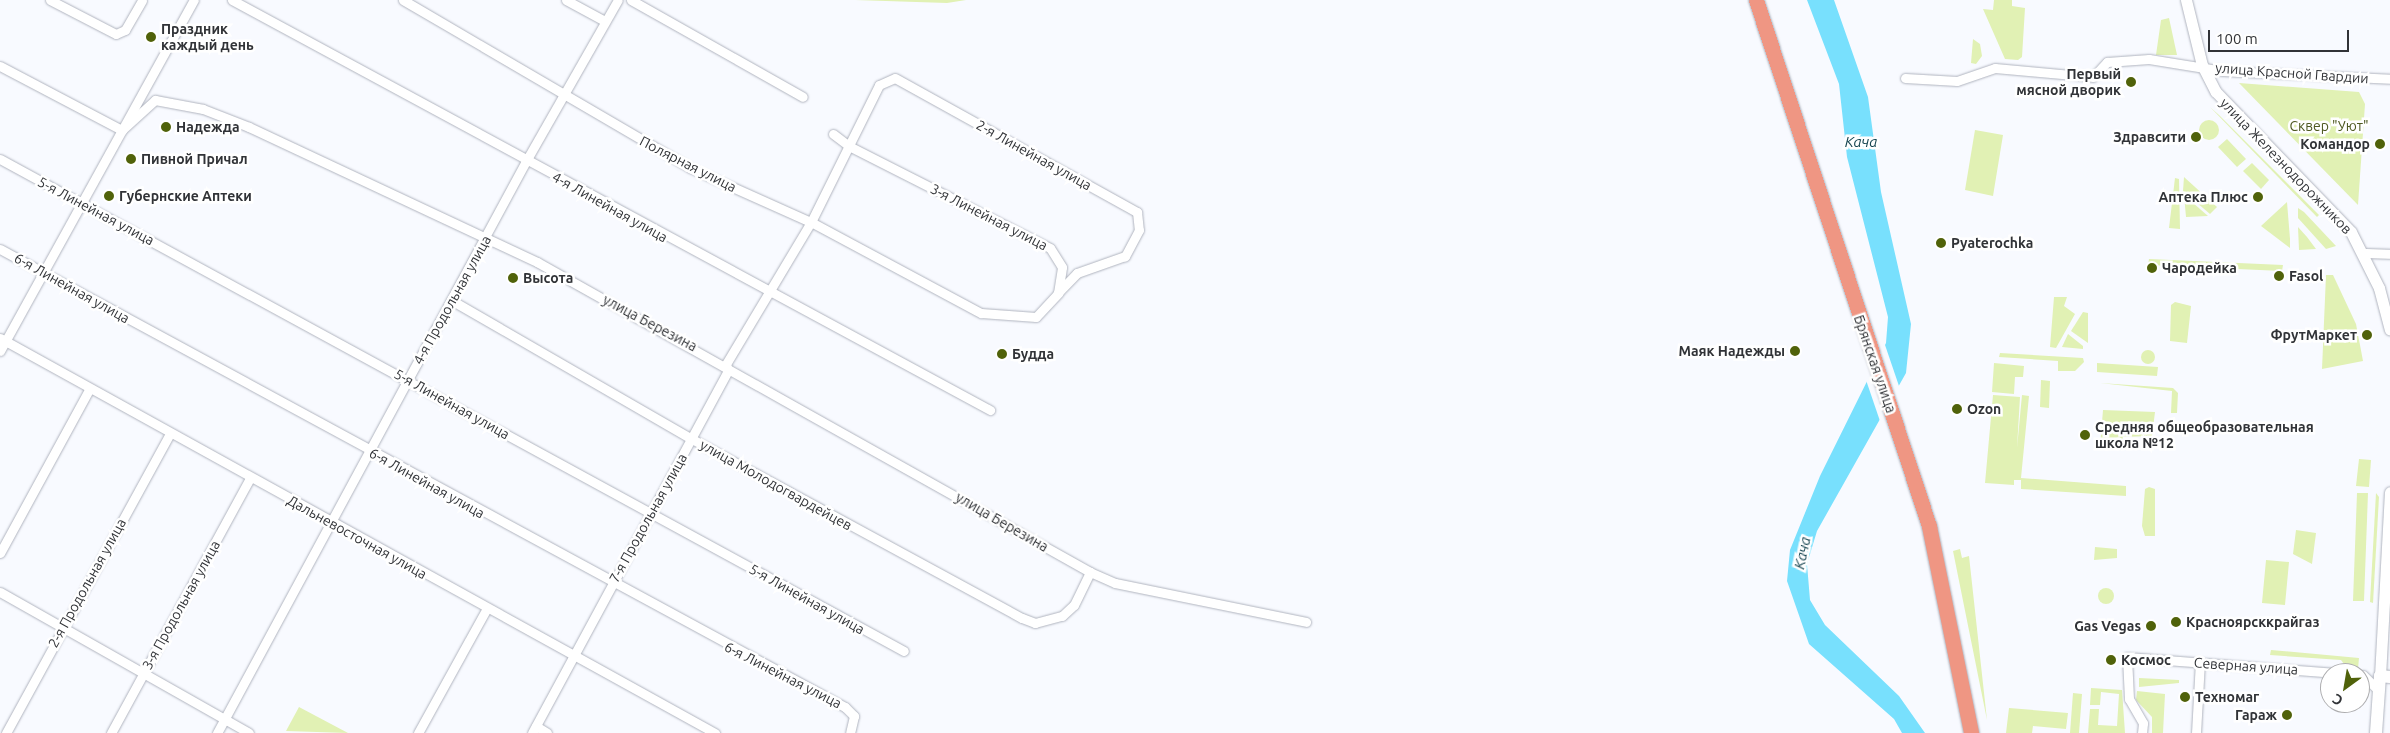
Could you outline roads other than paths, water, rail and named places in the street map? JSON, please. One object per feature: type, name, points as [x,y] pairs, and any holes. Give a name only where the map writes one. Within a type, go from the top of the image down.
[{"type":"highway","name":"Брянская улица","points":[[1756,0],[1934,547],[1971,733]]},
{"type":"main road","points":[[2376,733],[2385,692],[2385,677]]},
{"type":"street","points":[[50,0],[116,34],[125,30],[142,0]]},
{"type":"street","points":[[0,351],[3,340],[44,274],[81,203],[194,0]]},
{"type":"street","name":"4-я Линейная улица","points":[[232,0],[770,293],[990,410]]},
{"type":"street","name":"Полярная улица","points":[[403,0],[564,98],[690,168],[811,222],[980,313],[1036,317],[1058,293]]},
{"type":"street","points":[[566,0],[603,20]]},
{"type":"street","name":"4-я Продольная улица","points":[[217,733],[486,238],[526,160],[564,98],[603,20],[618,0]]},
{"type":"street","points":[[631,0],[804,97]]},
{"type":"street","name":"улица Железнодорожников","points":[[2186,0],[2202,65],[2229,110],[2335,212],[2364,253],[2390,330]]},
{"type":"street","name":"улица Красной Гвардии","points":[[1905,78],[1957,81],[1995,68],[2093,77],[2107,62],[2150,59],[2202,65],[2223,71],[2390,79]]},
{"type":"street","points":[[0,66],[122,130]]},
{"type":"street","name":"2-я Линейная улица","points":[[849,146],[875,90],[895,78],[1137,212],[1139,230],[1125,256],[1077,273],[1058,293]]},
{"type":"street","name":"улица Березина","points":[[122,130],[155,100],[203,109],[486,238],[726,364],[1090,572],[1115,583],[1306,622]]},
{"type":"street","name":"3-я Линейная улица","points":[[833,134],[849,146],[1050,248],[1062,267],[1058,293]]},
{"type":"street","name":"7-я Продольная улица","points":[[534,730],[728,372],[726,364],[811,222],[849,146]]},
{"type":"street","name":"5-я Линейная улица","points":[[0,159],[904,651]]},
{"type":"street","name":"6-я Линейная улица","points":[[0,249],[854,716],[850,733]]},
{"type":"street","points":[[2364,253],[2390,254]]},
{"type":"street","name":"улица Молодогвардейцев","points":[[451,300],[692,439],[1035,623],[1050,622],[1069,610],[1090,572]]},
{"type":"street","name":"Дальневосточная улица","points":[[3,340],[89,390],[331,522],[486,610],[574,655],[715,733]]},
{"type":"street","points":[[0,553],[89,390]]},
{"type":"street","name":"2-я Продольная улица","points":[[6,733],[170,434]]},
{"type":"street","name":"3-я Продольная улица","points":[[112,733],[250,478]]},
{"type":"street","points":[[2370,676],[2385,677],[2390,492]]},
{"type":"street","points":[[0,592],[249,733]]},
{"type":"street","points":[[418,733],[486,610]]},
{"type":"street","name":"Северная улица","points":[[2142,733],[2143,723],[2129,699],[2127,657],[2320,672]]},
{"type":"street","points":[[2196,733],[2200,662]]},
{"type":"street","points":[[2370,681],[2385,692]]},
{"type":"street","points":[[534,730],[547,733]]},
{"type":"water","name":"Кача","points":[[1807,0],[1834,0],[1868,97],[1881,192],[1911,324],[1906,373],[1817,531],[1807,564],[1810,600],[1825,625],[1899,696],[1925,733],[1902,733],[1894,719],[1809,644],[1787,581],[1790,550],[1820,476],[1886,343],[1888,317],[1847,157],[1839,84]]},
{"type":"place","name":"Праздник каждый день","points":[[151,37]]},
{"type":"place","name":"Первый мясной дворик","points":[[2131,82]]},
{"type":"place","name":"Надежда","points":[[166,127]]},
{"type":"place","name":"Здравсити","points":[[2196,137]]},
{"type":"place","name":"Командор","points":[[2380,144]]},
{"type":"place","name":"Пивной Причал","points":[[131,159]]},
{"type":"place","name":"Губернские Аптеки","points":[[109,196]]},
{"type":"place","name":"Аптека Плюс","points":[[2258,197]]},
{"type":"place","name":"Pyaterochka","points":[[1941,243]]},
{"type":"place","name":"Чародейка","points":[[2152,268]]},
{"type":"place","name":"Fasol","points":[[2279,276]]},
{"type":"place","name":"Высота","points":[[513,278]]},
{"type":"place","name":"ФрутМаркет","points":[[2367,335]]},
{"type":"place","name":"Маяк Надежды","points":[[1795,351]]},
{"type":"place","name":"Будда","points":[[1002,354]]},
{"type":"place","name":"Ozon","points":[[1957,409]]},
{"type":"place","name":"Средняя общеобразовательная школа №12","points":[[2085,435]]},
{"type":"place","name":"Красноярсккрайгаз","points":[[2176,622]]},
{"type":"place","name":"Gas Vegas","points":[[2151,626]]},
{"type":"place","name":"Космос","points":[[2111,660]]},
{"type":"place","name":"Техномаг","points":[[2185,697]]},
{"type":"place","name":"Гараж","points":[[2287,715]]},
{"type":"park label","name":"Сквер \"Уют\"","points":[[2329,126]]}]
